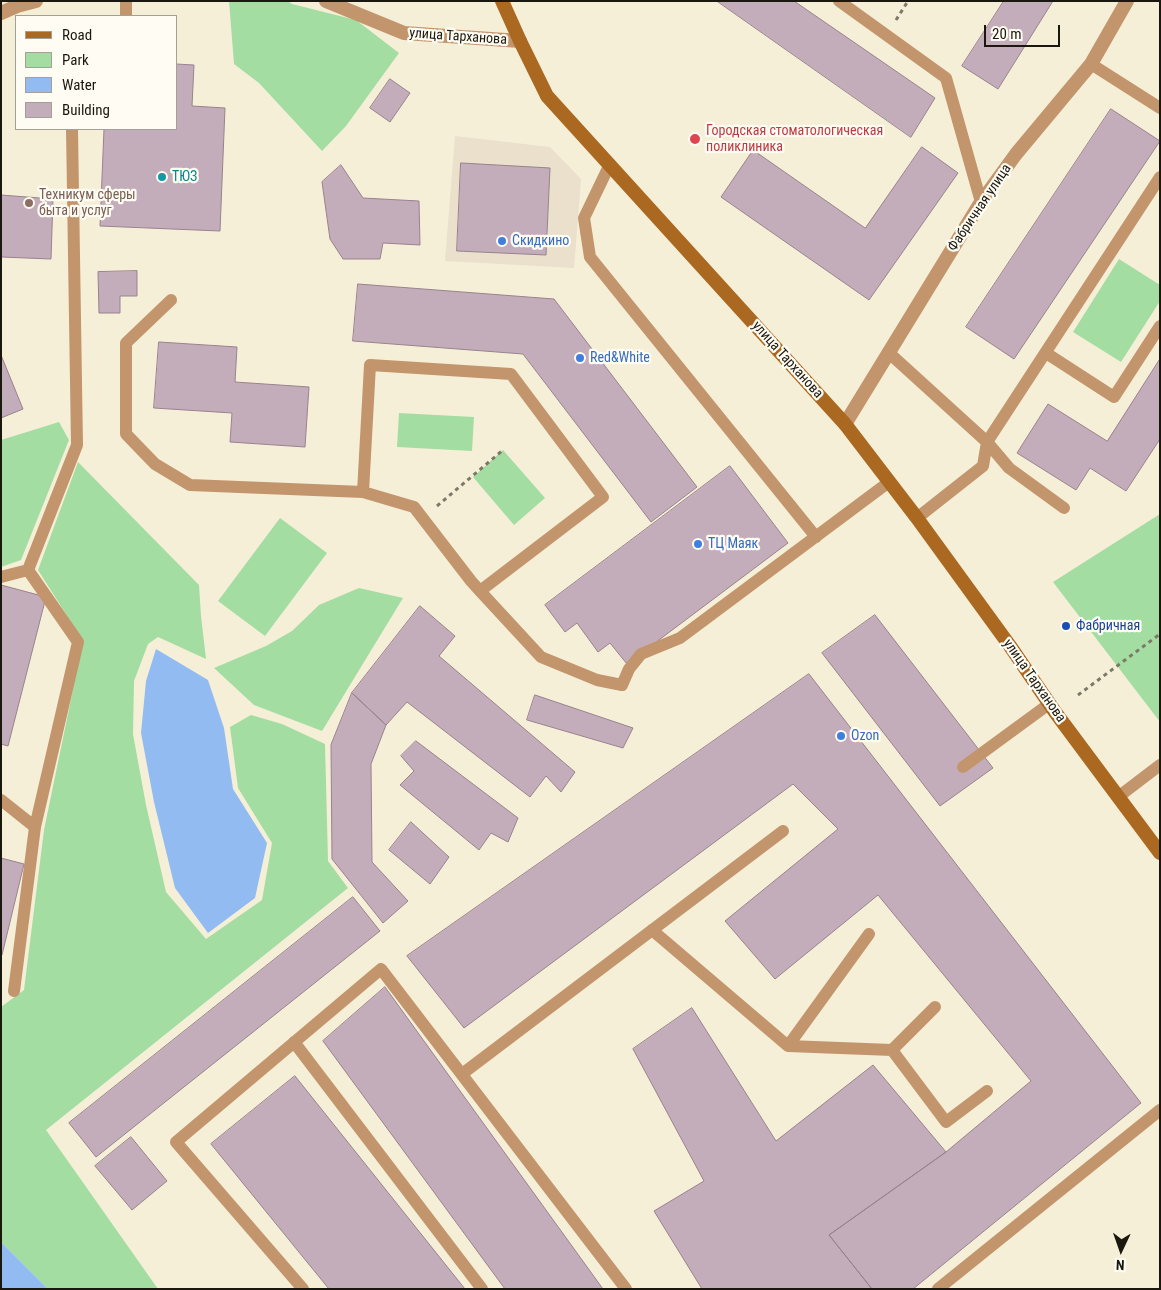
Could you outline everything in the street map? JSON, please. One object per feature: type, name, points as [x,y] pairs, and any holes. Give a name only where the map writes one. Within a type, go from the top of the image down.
[{"type":"main road","points":[[502,1],[520,41]]},
{"type":"main road","name":"улица Тарханова","points":[[520,41],[548,96],[845,424],[1010,646],[1049,704],[1160,853]]},
{"type":"street","points":[[1,13],[36,1]]},
{"type":"street","name":"улица Тарханова","points":[[326,1],[404,33],[520,41]]},
{"type":"street","name":"Фабричная улица","points":[[845,424],[981,202],[1016,154],[1091,64],[1127,1]]},
{"type":"lane","points":[[126,1],[126,15]]},
{"type":"lane","points":[[839,1],[946,78],[981,202]]},
{"type":"lane","points":[[1091,64],[1160,108]]},
{"type":"lane","points":[[28,570],[77,445],[72,130]]},
{"type":"lane","points":[[610,164],[584,218],[590,257],[816,537]]},
{"type":"lane","points":[[916,518],[983,466],[987,442],[1160,177]]},
{"type":"lane","points":[[171,300],[126,343],[126,434],[155,464],[190,486],[363,492],[414,507],[480,591],[541,657],[597,680],[622,685],[629,669],[641,654],[680,638],[889,482]]},
{"type":"lane","points":[[1046,352],[1114,397],[1160,326]]},
{"type":"lane","points":[[888,352],[987,442],[1009,468],[1064,508]]},
{"type":"lane","points":[[363,492],[370,365],[510,374],[603,497],[480,591]]},
{"type":"lane","points":[[1,577],[28,570]]},
{"type":"lane","points":[[14,991],[35,827],[78,642],[28,570]]},
{"type":"lane","points":[[963,767],[1049,704]]},
{"type":"lane","points":[[1118,797],[1160,765]]},
{"type":"lane","points":[[1,800],[35,827]]},
{"type":"lane","points":[[462,1074],[783,831]]},
{"type":"lane","points":[[652,930],[788,1046],[892,1050],[934,1007]]},
{"type":"lane","points":[[788,1046],[868,934]]},
{"type":"lane","points":[[304,1289],[176,1142],[381,969],[626,1289]]},
{"type":"lane","points":[[294,1042],[482,1289]]},
{"type":"lane","points":[[892,1050],[946,1122],[986,1091]]},
{"type":"lane","points":[[938,1289],[1160,1110]]},
{"type":"path","points":[[422,518],[504,450]]},
{"type":"path","points":[[1078,695],[1160,634]]},
{"type":"shaded area","points":[[455,136],[550,147],[581,179],[574,268],[445,261]]},
{"type":"green space","points":[[229,1],[288,1],[292,4],[356,20],[399,53],[346,126],[322,151],[259,83],[234,64]]},
{"type":"green space","points":[[1119,259],[1160,285],[1160,301],[1121,362],[1073,332]]},
{"type":"green space","points":[[399,413],[474,417],[472,451],[397,447]]},
{"type":"green space","points":[[59,422],[69,440],[21,560],[1,567],[1,440]]},
{"type":"green space","points":[[503,450],[545,498],[514,525],[473,477]]},
{"type":"green space","points":[[78,462],[199,585],[206,659],[158,637],[148,644],[134,681],[133,734],[146,805],[166,892],[206,939],[262,900],[272,843],[238,788],[230,727],[251,715],[282,724],[325,744],[328,861],[348,888],[46,1130],[158,1289],[48,1289],[1,1242],[1,1007],[24,990],[44,830],[83,641],[38,570]]},
{"type":"green space","points":[[1160,514],[1160,722],[1053,582]]},
{"type":"green space","points":[[280,518],[327,553],[265,636],[218,601]]},
{"type":"green space","points":[[359,588],[403,598],[322,731],[254,705],[214,668],[266,646],[292,631],[319,605]]},
{"type":"water","points":[[156,649],[208,680],[224,728],[233,789],[267,843],[255,898],[208,933],[175,888],[154,802],[141,733],[146,681]]},
{"type":"water","points":[[1,1242],[48,1289],[1,1289]]},
{"type":"building","points":[[717,1],[794,1],[935,98],[911,137]]},
{"type":"building","points":[[1004,1],[1053,1],[998,89],[962,66]]},
{"type":"building","name":"ТЮЗ","points":[[178,64],[194,65],[192,106],[225,108],[220,231],[100,226],[104,130],[178,130]]},
{"type":"building","points":[[390,79],[410,93],[390,122],[370,108]]},
{"type":"building","points":[[1111,109],[1160,141],[1014,359],[966,327]]},
{"type":"building","points":[[922,147],[958,173],[869,300],[721,197],[753,150],[865,228]]},
{"type":"building","points":[[461,163],[550,168],[546,255],[457,251]]},
{"type":"building","points":[[341,165],[363,198],[419,201],[420,245],[383,243],[380,259],[343,259],[330,239],[322,182]]},
{"type":"building","points":[[1,195],[53,199],[51,259],[1,257]]},
{"type":"building","points":[[137,271],[137,296],[120,296],[120,313],[99,313],[98,272]]},
{"type":"building","points":[[358,284],[554,299],[697,487],[651,522],[523,354],[353,341]]},
{"type":"building","points":[[159,342],[237,347],[235,382],[309,387],[305,447],[230,442],[232,413],[154,408]]},
{"type":"building","points":[[1,355],[23,409],[1,418]]},
{"type":"building","points":[[1160,359],[1160,439],[1126,491],[1090,468],[1076,490],[1017,453],[1048,404],[1107,441]]},
{"type":"building","points":[[730,466],[788,543],[627,664],[610,643],[598,652],[577,623],[565,632],[545,605]]},
{"type":"building","points":[[1,585],[46,597],[8,746],[1,744]]},
{"type":"building","points":[[420,606],[455,636],[439,656],[575,772],[561,792],[546,776],[530,797],[407,702],[386,725],[352,693]]},
{"type":"building","points":[[875,615],[993,768],[940,806],[822,653]]},
{"type":"building","points":[[809,674],[1141,1103],[913,1289],[872,1289],[829,1235],[946,1152],[1031,1081],[878,895],[775,979],[725,921],[838,829],[793,784],[464,1028],[407,956]]},
{"type":"building","points":[[352,693],[386,725],[371,764],[372,862],[408,901],[383,923],[332,859],[331,745]]},
{"type":"building","points":[[535,695],[633,728],[623,748],[527,720]]},
{"type":"building","points":[[416,741],[518,818],[508,842],[491,833],[479,850],[400,785],[414,771],[401,756]]},
{"type":"building","points":[[411,822],[449,857],[430,884],[389,850]]},
{"type":"building","points":[[1,858],[24,864],[2,955],[1,955]]},
{"type":"building","points":[[353,897],[380,931],[96,1157],[69,1123]]},
{"type":"building","points":[[385,987],[603,1289],[505,1289],[323,1041]]},
{"type":"building","points":[[692,1008],[776,1141],[873,1065],[946,1152],[829,1235],[872,1289],[702,1289],[654,1211],[704,1181],[633,1049]]},
{"type":"building","points":[[295,1076],[465,1289],[329,1289],[211,1144]]},
{"type":"building","points":[[131,1137],[167,1181],[132,1210],[95,1166]]},
{"type":"place","name":"Городская стоматологическая поликлиника","points":[[695,139]]},
{"type":"place","name":"ТЮЗ","points":[[162,177]]},
{"type":"place","name":"Техникум сферы быта и услуг","points":[[29,203]]},
{"type":"place","name":"Скидкино","points":[[502,241]]},
{"type":"place","name":"Red&White","points":[[580,358]]},
{"type":"place","name":"ТЦ Маяк","points":[[698,544]]},
{"type":"place","name":"Фабричная","points":[[1066,626]]},
{"type":"place","name":"Ozon","points":[[841,736]]}]
